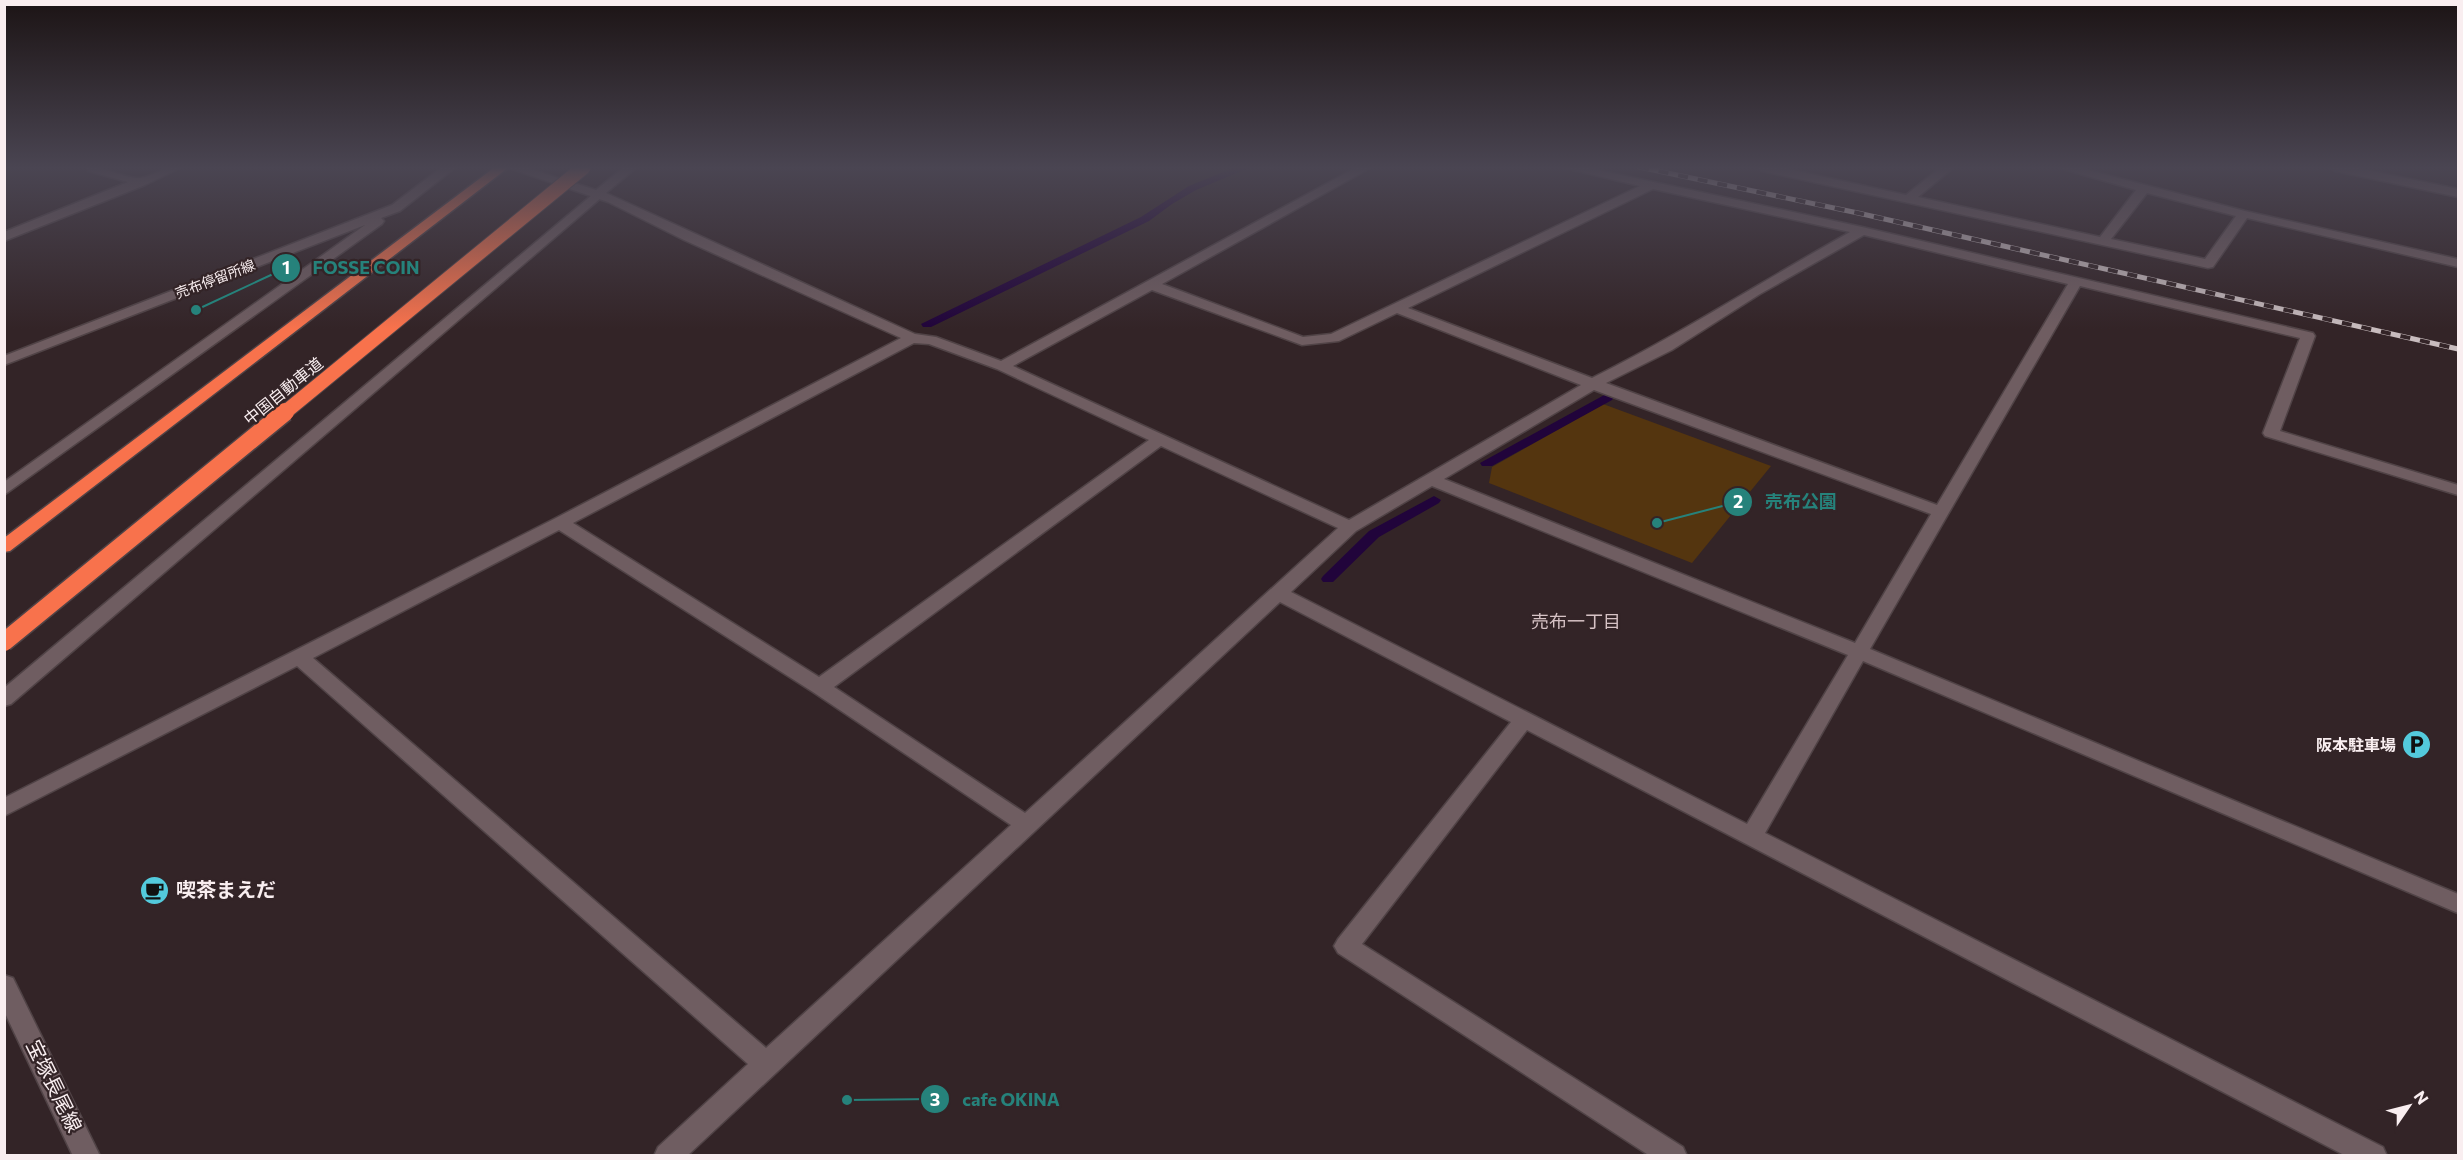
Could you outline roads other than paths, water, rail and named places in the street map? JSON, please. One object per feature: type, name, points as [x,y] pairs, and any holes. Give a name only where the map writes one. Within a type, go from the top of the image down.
[{"type":"highway","points":[[4,547],[432,221]]},
{"type":"highway","name":"中国自動車道","points":[[4,642],[518,221]]},
{"type":"street","points":[[4,237],[44,221]]},
{"type":"street","name":"売布停留所線","points":[[4,361],[362,221]]},
{"type":"street","points":[[4,490],[378,221]]},
{"type":"street","points":[[4,699],[566,221]]},
{"type":"street","points":[[657,221],[912,338],[931,340],[1002,366],[1350,527]]},
{"type":"street","points":[[1002,366],[1268,221]]},
{"type":"street","points":[[1152,285],[1302,341],[1334,338],[1577,221]]},
{"type":"street","points":[[1817,221],[2308,336],[2271,433],[2458,490]]},
{"type":"street","points":[[2014,221],[2208,264],[2239,221]]},
{"type":"street","points":[[2103,241],[2118,221]]},
{"type":"street","points":[[2275,221],[2458,263]]},
{"type":"street","points":[[667,1155],[1026,824],[1280,594],[1350,527],[1593,384],[1667,347],[1755,291],[1862,231]]},
{"type":"street","points":[[1752,835],[2075,283]]},
{"type":"street","points":[[1397,308],[1593,384],[1941,512]]},
{"type":"street","points":[[4,808],[560,524],[912,338]]},
{"type":"street","points":[[820,687],[1160,439]]},
{"type":"street","points":[[1430,479],[1858,652],[2458,904]]},
{"type":"street","points":[[560,524],[820,687],[1026,824]]},
{"type":"street","points":[[1280,594],[2374,1155]]},
{"type":"street","points":[[299,657],[766,1064]]},
{"type":"street","points":[[1525,719],[1346,946],[1674,1155]]},
{"type":"street","name":"宝塚長尾線","points":[[4,985],[87,1155]]},
{"type":"waterway","points":[[927,324],[1141,221]]},
{"type":"waterway","points":[[1487,463],[1608,397]]},
{"type":"waterway","points":[[1328,579],[1374,534],[1434,500]]},
{"type":"railway","points":[[1894,221],[2458,349]]},
{"type":"place","name":"FOSSE COIN","points":[[196,310]]},
{"type":"place","name":"売布公園","points":[[1657,523]]},
{"type":"place","name":"阪本駐車場","points":[[2417,745]]},
{"type":"place","name":"喫茶まえだ","points":[[155,890]]},
{"type":"place","name":"cafe OKINA","points":[[847,1100]]},
{"type":"district","name":"売布一丁目","points":[[1576,622]]}]
